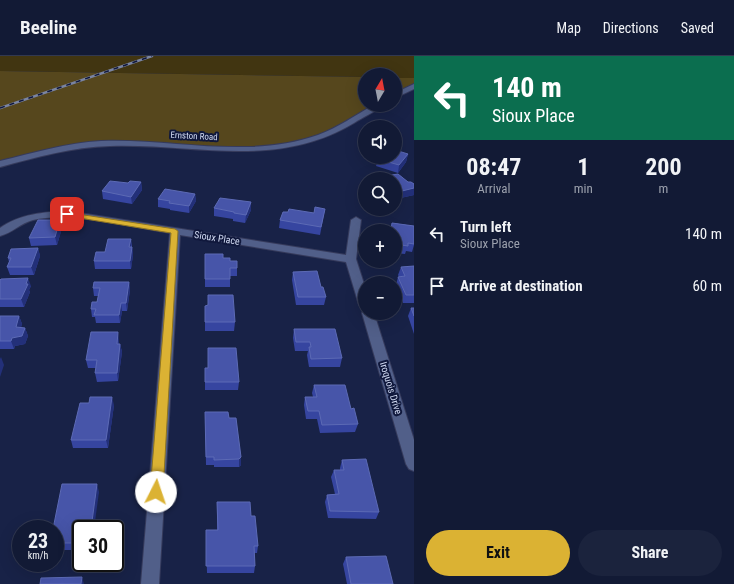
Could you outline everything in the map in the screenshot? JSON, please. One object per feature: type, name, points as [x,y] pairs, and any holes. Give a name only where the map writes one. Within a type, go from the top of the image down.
[{"type":"street","points":[[402,92],[414,86]]},
{"type":"street","name":"Ernston Road","points":[[0,164],[53,150],[85,145],[144,144],[230,148],[286,145],[320,137],[366,112]]},
{"type":"street","name":"Sioux Place","points":[[0,233],[13,223],[38,215],[67,214],[351,259]]},
{"type":"street","points":[[356,220],[351,259],[358,282]]},
{"type":"street","points":[[150,584],[175,231]]},
{"type":"street","name":"Iroquois Drive","points":[[370,320],[414,464]]},
{"type":"shaded area","points":[[0,56],[414,56],[414,78],[402,78],[402,68],[358,68],[358,77],[0,71]]},
{"type":"shaded area","points":[[0,71],[358,77],[358,112],[366,112],[320,137],[286,145],[230,148],[144,144],[85,145],[0,164]]},
{"type":"shaded area","points":[[402,78],[414,78],[414,86],[402,92]]},
{"type":"building","points":[[402,152],[408,154],[402,161]]},
{"type":"building","points":[[402,177],[408,182],[414,184],[414,188],[402,191]]},
{"type":"building","points":[[110,181],[128,183],[130,181],[141,182],[131,197],[102,191]]},
{"type":"building","points":[[165,189],[195,194],[189,206],[169,203],[170,201],[158,199]]},
{"type":"building","points":[[220,198],[251,202],[246,215],[214,208]]},
{"type":"building","points":[[315,207],[325,209],[321,227],[280,220],[283,212],[288,212],[289,209],[314,213]]},
{"type":"building","points":[[38,220],[60,220],[55,237],[29,238]]},
{"type":"building","points":[[402,224],[414,226],[414,244],[408,243],[408,246],[402,245]]},
{"type":"building","points":[[108,239],[131,239],[129,247],[132,247],[130,261],[94,261],[96,252],[105,252]]},
{"type":"building","points":[[38,248],[31,267],[7,267],[11,258],[8,258],[11,249]]},
{"type":"building","points":[[205,254],[223,254],[223,258],[230,258],[230,261],[237,261],[237,268],[230,268],[230,279],[205,279]]},
{"type":"building","points":[[414,266],[414,295],[406,295],[402,286],[402,276],[405,276],[402,267]]},
{"type":"building","points":[[317,271],[321,287],[323,287],[326,297],[298,297],[293,272]]},
{"type":"building","points":[[28,278],[26,284],[28,284],[21,299],[0,299],[1,279]]},
{"type":"building","points":[[94,282],[129,282],[126,303],[121,303],[119,315],[94,315],[96,309],[91,309],[92,302],[97,302],[100,288],[93,288]]},
{"type":"building","points":[[208,295],[233,295],[235,322],[205,322],[205,306],[208,305]]},
{"type":"building","points":[[411,308],[414,308],[414,316]]},
{"type":"building","points":[[0,316],[19,316],[16,327],[25,328],[22,336],[12,338],[11,341],[0,341]]},
{"type":"building","points":[[294,329],[335,329],[342,358],[311,359],[309,347],[311,347],[310,342],[296,342]]},
{"type":"building","points":[[91,332],[118,332],[117,344],[120,344],[117,373],[95,373],[97,360],[86,360]]},
{"type":"building","points":[[208,348],[236,348],[239,382],[205,382],[205,368],[208,368]]},
{"type":"building","points":[[314,385],[345,385],[351,409],[354,408],[358,424],[322,425],[319,411],[308,411],[305,397],[317,397]]},
{"type":"building","points":[[90,397],[112,397],[106,440],[71,440],[80,403],[89,403]]},
{"type":"building","points":[[205,412],[228,412],[229,418],[236,418],[241,457],[239,459],[214,460],[214,457],[206,457]]},
{"type":"building","points":[[366,459],[379,512],[330,511],[327,495],[339,494],[334,470],[344,470],[342,460]]},
{"type":"building","points":[[62,484],[97,484],[92,520],[72,520],[72,543],[64,543],[64,520],[55,520]]},
{"type":"building","points":[[217,502],[250,502],[251,516],[255,516],[258,546],[254,546],[255,566],[206,566],[206,530],[218,530]]},
{"type":"building","points":[[386,556],[393,584],[351,584],[346,557]]},
{"type":"building","points":[[82,577],[81,584],[40,584],[41,578]]},
{"type":"railway","points":[[0,108],[152,56]]},
{"type":"route","points":[[67,214],[175,231],[156,492]]}]
